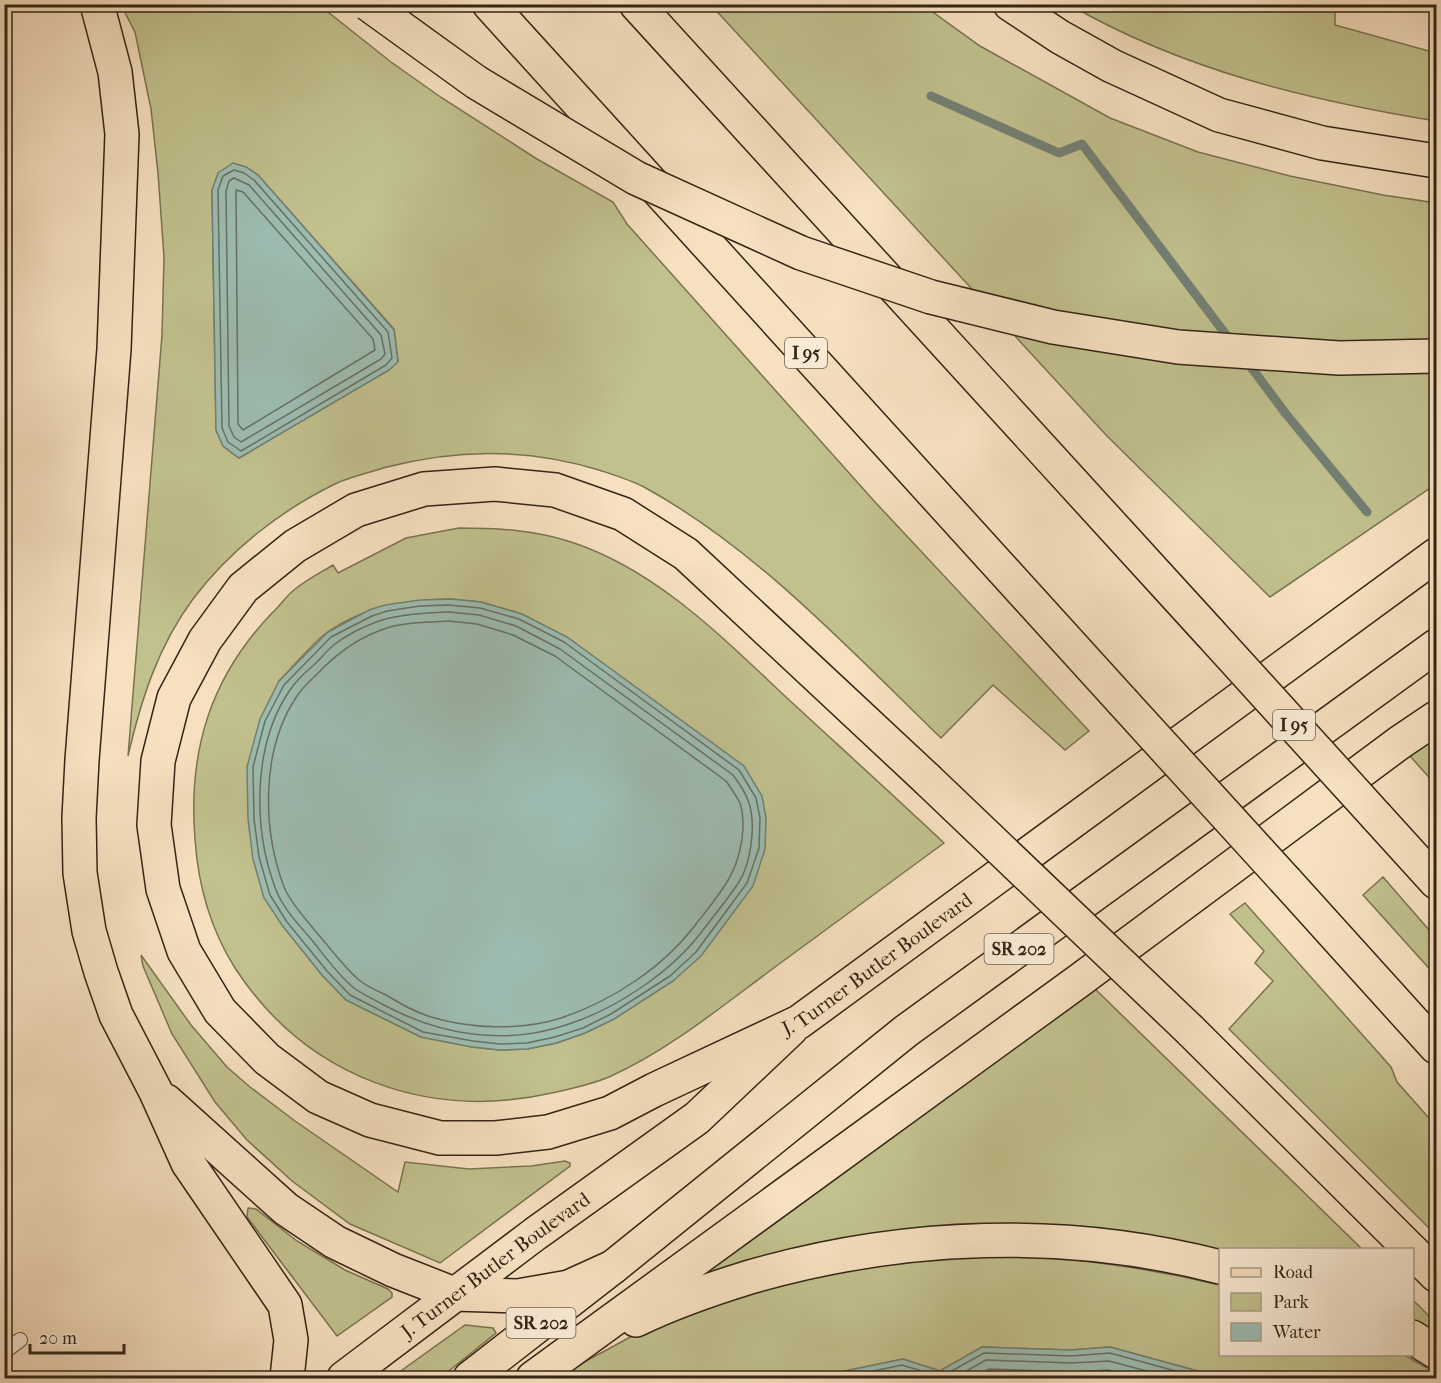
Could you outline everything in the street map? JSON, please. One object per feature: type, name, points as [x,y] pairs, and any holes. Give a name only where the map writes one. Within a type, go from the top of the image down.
[{"type":"main road","points":[[97,4],[115,72],[122,134],[114,349],[82,760],[79,818],[80,873],[89,931],[116,1015],[156,1092],[188,1163],[285,1305],[291,1340],[287,1378]]},
{"type":"main road","points":[[368,4],[476,82],[636,178],[801,253],[931,297],[1053,327],[1178,347],[1339,358],[1437,356]]},
{"type":"main road","name":"I 95","points":[[489,4],[1437,1047]]},
{"type":"main road","name":"I 95","points":[[636,4],[1437,882]]},
{"type":"main road","points":[[1010,4],[1060,37],[1112,66],[1219,116],[1322,143],[1437,161]]},
{"type":"main road","points":[[798,1023],[610,1113],[548,1132],[496,1138],[441,1138],[370,1120],[318,1097],[267,1059],[220,1011],[184,951],[163,889],[154,825],[158,761],[174,698],[205,640],[243,588],[295,546],[356,510],[424,489],[495,484],[555,490],[623,514],[686,554],[927,779],[1190,1030],[1410,1248]]},
{"type":"main road","points":[[1364,609],[1437,555]]},
{"type":"main road","points":[[1364,609],[1437,579]]},
{"type":"main road","name":"J. Turner Butler Boulevard","points":[[345,1378],[454,1294],[697,1118],[798,1023],[1364,609]]},
{"type":"main road","name":"SR 202","points":[[470,1378],[613,1267],[906,1031],[1437,646]]},
{"type":"main road","points":[[533,1378],[1080,980],[1399,743],[1437,718]]},
{"type":"main road","points":[[1377,817],[1437,869]]},
{"type":"main road","points":[[156,1092],[286,1209],[336,1242],[393,1270],[454,1294],[518,1296],[569,1287],[613,1267]]},
{"type":"main road","points":[[572,1350],[652,1311],[735,1282],[814,1260],[932,1242],[1000,1239],[1083,1243],[1172,1254],[1219,1266]]},
{"type":"main road","points":[[1414,1252],[1437,1275]]},
{"type":"main road","points":[[1414,1338],[1437,1352]]},
{"type":"lane","points":[[4,1352],[20,1340]]},
{"type":"green space","points":[[121,5],[319,5],[391,62],[442,98],[537,159],[613,202],[627,224],[875,502],[1089,731],[1065,750],[993,685],[941,738],[800,602],[763,570],[685,512],[644,487],[599,470],[545,458],[464,454],[383,468],[337,483],[296,506],[240,548],[193,599],[170,635],[145,694],[128,756],[162,335],[164,257],[151,109],[135,32]],"holes":[[[246,167],[258,175],[394,329],[398,361],[389,370],[239,458],[223,446],[216,430],[212,190]]]},
{"type":"green space","points":[[711,5],[923,5],[980,46],[1110,118],[1198,152],[1290,176],[1436,203],[1436,484],[1270,597],[1106,435]]},
{"type":"green space","points":[[1070,5],[1335,5],[1335,25],[1436,53],[1436,121],[1341,103],[1247,80],[1157,48]]},
{"type":"green space","points":[[459,528],[530,532],[571,542],[602,554],[632,570],[687,608],[713,630],[944,843],[693,1028],[630,1067],[602,1080],[552,1093],[505,1100],[460,1101],[415,1094],[373,1082],[334,1063],[297,1037],[264,1006],[235,968],[219,938],[207,906],[199,873],[195,839],[195,776],[208,717],[219,690],[233,663],[272,613],[299,586],[333,565],[338,573],[406,538]],"holes":[[[450,599],[481,602],[522,614],[673,981],[614,1019],[585,1033],[557,1043],[527,1049],[500,1050],[472,1047],[421,1037],[346,1000],[322,975],[282,925],[279,681],[329,631],[343,622],[372,610],[418,601]]]},
{"type":"green space","points":[[1436,736],[1436,785],[1409,755]]},
{"type":"green space","points":[[1383,877],[1436,938],[1436,976],[1363,895]]},
{"type":"green space","points":[[1245,903],[1391,1067],[1397,1082],[1436,1126],[1436,1235],[1229,1029],[1273,981],[1255,963],[1264,951],[1230,914]]},
{"type":"green space","points":[[141,955],[191,1025],[227,1067],[295,1121],[398,1192],[405,1162],[469,1169],[531,1166],[565,1161],[570,1163],[570,1166],[440,1263],[350,1224],[292,1181],[247,1140],[215,1102],[172,1034],[143,966]]},
{"type":"green space","points":[[1092,986],[1361,1248],[1219,1248],[1219,1253],[1111,1233],[667,1295]]},
{"type":"green space","points":[[248,1208],[256,1209],[297,1241],[345,1270],[388,1289],[392,1297],[337,1336],[247,1217]]},
{"type":"green space","points":[[958,1257],[1042,1257],[1109,1264],[1198,1280],[1219,1285],[1219,1356],[1406,1356],[1436,1373],[1436,1378],[1223,1378],[1110,1347],[1071,1350],[982,1347],[940,1371],[903,1359],[811,1378],[555,1378],[634,1335],[756,1290],[830,1273],[915,1260]]},
{"type":"green space","points":[[1414,1301],[1436,1323],[1436,1340],[1414,1326]]},
{"type":"green space","points":[[465,1325],[493,1328],[496,1333],[440,1378],[391,1378]]},
{"type":"water","points":[[233,163],[246,167],[258,175],[394,330],[398,362],[389,370],[239,458],[223,446],[216,430],[212,190],[218,173]]},
{"type":"water","points":[[450,599],[481,602],[522,614],[567,637],[744,766],[762,796],[766,818],[765,849],[753,886],[701,956],[673,981],[614,1019],[585,1033],[556,1043],[527,1049],[500,1050],[472,1047],[421,1037],[346,1000],[322,975],[282,925],[264,898],[253,859],[248,819],[247,767],[260,719],[279,681],[328,632],[369,610],[385,605],[420,600]]},
{"type":"water","points":[[982,1347],[1071,1350],[1110,1347],[1223,1378],[811,1378],[903,1359],[940,1371]]},
{"type":"waterway","points":[[931,96],[1059,153],[1082,144],[1233,344]]},
{"type":"waterway","points":[[1245,359],[1286,414],[1367,512]]}]
